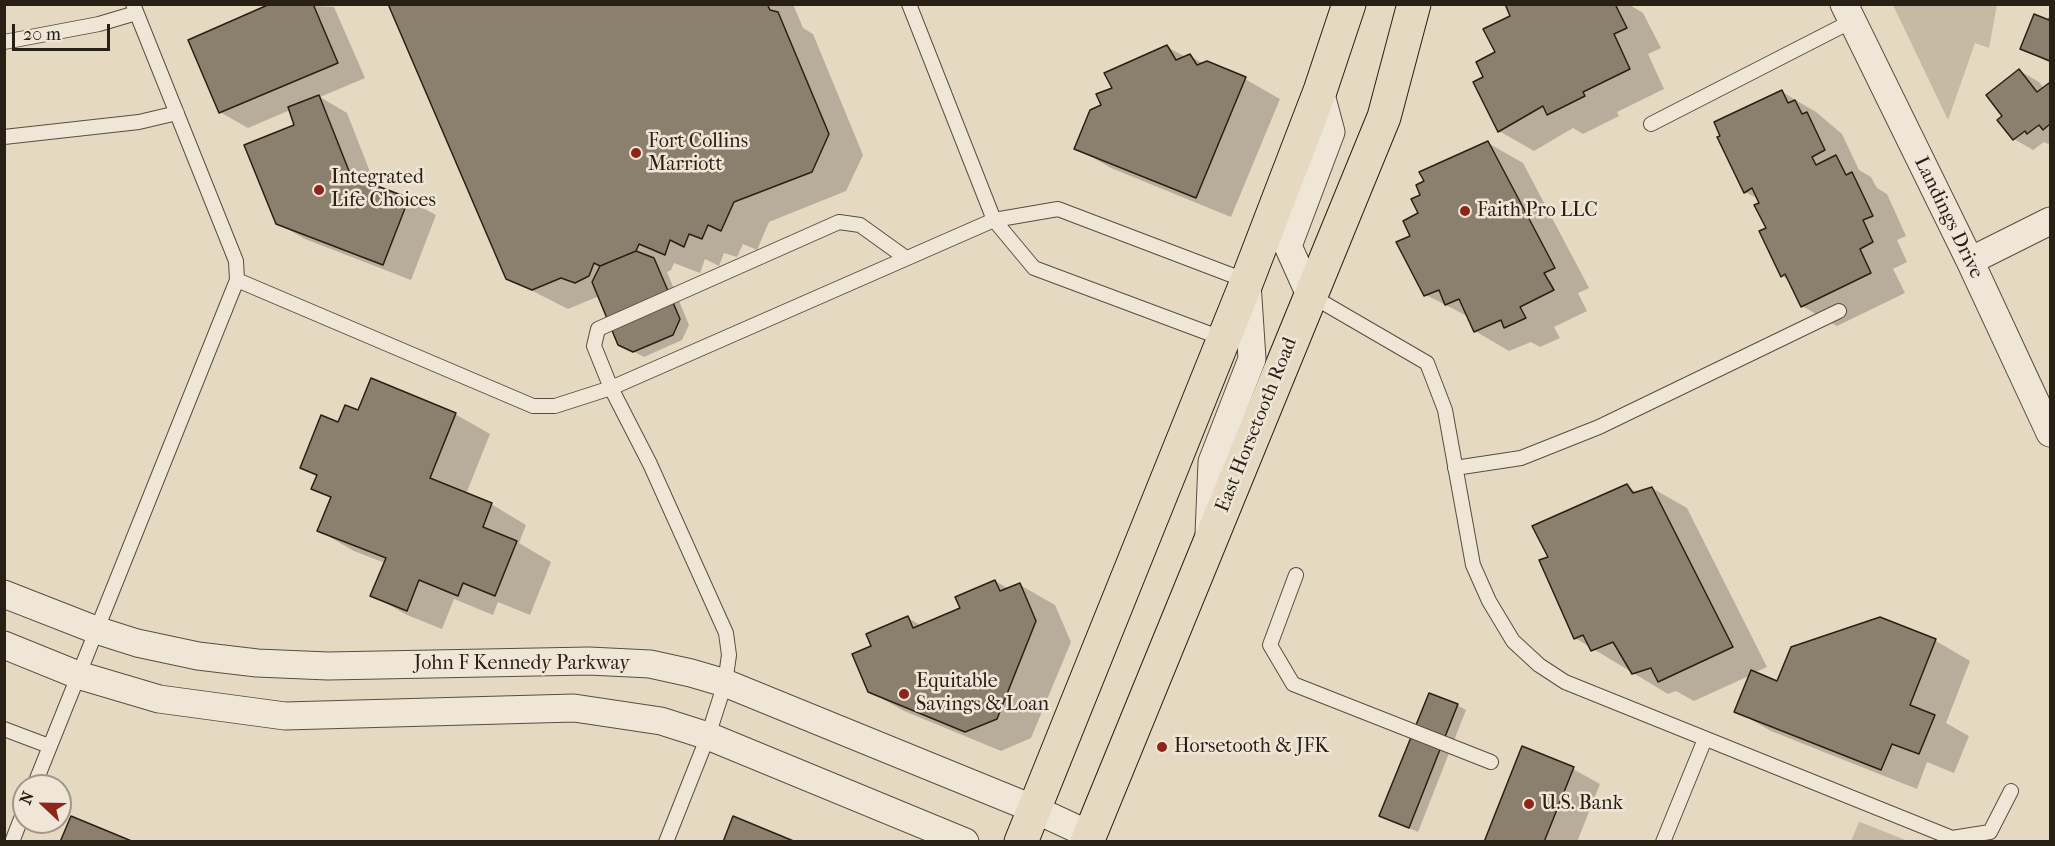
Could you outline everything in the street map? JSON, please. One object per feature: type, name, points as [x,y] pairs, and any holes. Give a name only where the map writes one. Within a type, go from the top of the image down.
[{"type":"main road","points":[[1021,842],[1247,281],[1320,91],[1349,4]]},
{"type":"main road","name":"East Horsetooth Road","points":[[1089,838],[1384,117],[1414,4]]},
{"type":"street","name":"Landings Drive","points":[[1848,13],[1970,261],[2050,433]]},
{"type":"street","points":[[1310,295],[1288,246],[1331,132],[1320,91]]},
{"type":"street","points":[[1970,261],[2050,221]]},
{"type":"street","points":[[1208,544],[1212,462],[1252,359],[1247,281]]},
{"type":"street","name":"John F Kennedy Parkway","points":[[4,594],[137,644],[198,657],[256,663],[328,666],[590,661],[650,664],[725,683],[1034,809],[1089,838]]},
{"type":"street","points":[[4,645],[78,675],[159,699],[285,716],[347,717],[574,708],[661,721],[708,736],[965,842]]},
{"type":"lane","points":[[909,4],[994,220],[1034,268],[1224,339]]},
{"type":"lane","points":[[4,42],[99,24],[134,9],[236,261],[237,280],[39,774]]},
{"type":"lane","points":[[1651,124],[1848,13]]},
{"type":"lane","points":[[4,137],[139,122],[177,113]]},
{"type":"lane","points":[[237,280],[533,406],[555,406],[611,388],[994,220],[1058,209],[1247,281]]},
{"type":"lane","points":[[666,842],[708,736],[725,683],[729,655],[726,633],[650,464],[611,388],[594,346],[598,329],[840,222],[860,225],[906,258]]},
{"type":"lane","points":[[1310,295],[1427,363],[1445,410],[1473,565],[1489,601],[1513,641],[1539,665],[1565,682],[1952,838],[1990,832],[2011,791]]},
{"type":"lane","points":[[1455,468],[1521,458],[1599,427],[1839,311]]},
{"type":"lane","points":[[1296,575],[1270,645],[1293,684],[1491,762]]},
{"type":"lane","points":[[4,729],[50,747]]},
{"type":"lane","points":[[1664,842],[1705,739]]},
{"type":"shaded area","points":[[1893,5],[1997,5],[1989,48],[1975,43],[1948,120]]},
{"type":"shaded area","points":[[1860,822],[1908,841],[1851,841]]},
{"type":"building","points":[[270,4],[313,4],[338,63],[219,113],[188,40]]},
{"type":"building","name":"Fort Collins Marriott","points":[[388,4],[767,4],[770,10],[778,12],[829,134],[812,172],[734,202],[721,231],[708,225],[702,239],[689,234],[684,247],[670,240],[665,255],[639,244],[636,251],[600,266],[594,263],[589,276],[575,283],[561,278],[532,290],[506,279]]},
{"type":"building","points":[[1505,4],[1615,4],[1627,28],[1614,34],[1630,69],[1583,92],[1585,96],[1547,115],[1543,106],[1498,132],[1473,82],[1483,77],[1476,62],[1495,52],[1483,29],[1510,16]]},
{"type":"building","points":[[2034,14],[2049,20],[2050,16],[2050,61],[2020,49]]},
{"type":"building","points":[[1167,45],[1176,60],[1190,54],[1197,65],[1207,61],[1246,77],[1196,198],[1074,149],[1090,110],[1101,105],[1096,94],[1112,88],[1104,73]]},
{"type":"building","points":[[2019,69],[2037,92],[2049,83],[2050,124],[2043,130],[2039,125],[2027,134],[2025,131],[2013,140],[1997,120],[2002,116],[1986,95]]},
{"type":"building","points":[[1782,90],[1788,103],[1795,100],[1802,114],[1807,112],[1825,150],[1812,157],[1816,165],[1836,155],[1846,175],[1852,172],[1873,216],[1863,220],[1873,242],[1860,249],[1871,273],[1801,307],[1785,274],[1781,277],[1759,231],[1766,228],[1754,205],[1759,203],[1752,188],[1744,193],[1717,137],[1720,136],[1714,122]]},
{"type":"building","points":[[319,95],[351,176],[409,198],[383,265],[276,224],[244,145],[294,125],[288,107]]},
{"type":"building","points":[[1488,141],[1555,268],[1544,273],[1554,290],[1520,307],[1526,318],[1504,328],[1501,320],[1474,332],[1459,299],[1445,305],[1439,290],[1424,296],[1396,242],[1410,236],[1403,221],[1418,213],[1411,199],[1420,195],[1416,185],[1424,181],[1419,172]]},
{"type":"building","points":[[636,251],[654,258],[680,319],[673,335],[633,352],[618,345],[592,282],[600,266]]},
{"type":"building","points":[[371,378],[456,413],[430,478],[492,503],[483,527],[517,541],[495,596],[463,583],[458,596],[419,580],[407,611],[370,596],[386,558],[317,531],[331,497],[311,489],[317,475],[300,468],[321,415],[338,422],[345,405],[358,410]]},
{"type":"building","points":[[1627,484],[1633,493],[1652,487],[1733,647],[1658,682],[1651,668],[1632,674],[1613,642],[1591,651],[1583,635],[1574,639],[1539,560],[1548,557],[1532,526]]},
{"type":"building","points":[[995,580],[1000,591],[1020,583],[1036,621],[997,719],[965,732],[868,692],[852,654],[871,646],[866,634],[908,616],[913,628],[960,608],[955,597]]},
{"type":"building","points":[[1880,617],[1936,639],[1910,705],[1935,715],[1919,754],[1892,744],[1881,770],[1734,712],[1751,670],[1777,681],[1791,647]]},
{"type":"building","points":[[1429,693],[1458,704],[1409,828],[1379,816]]},
{"type":"building","name":"U.S. Bank","points":[[1522,746],[1574,767],[1544,842],[1484,842]]},
{"type":"building","points":[[72,816],[134,842],[60,842],[63,834],[72,834]]},
{"type":"building","points":[[733,816],[796,842],[723,842]]},
{"type":"place","name":"Fort Collins Marriott","points":[[636,153]]},
{"type":"place","name":"Integrated Life Choices","points":[[319,190]]},
{"type":"place","name":"Faith Pro LLC","points":[[1465,211]]},
{"type":"place","name":"Equitable Savings & Loan","points":[[904,694]]},
{"type":"place","name":"Horsetooth & JFK","points":[[1162,747]]},
{"type":"place","name":"U.S. Bank","points":[[1529,804]]}]
